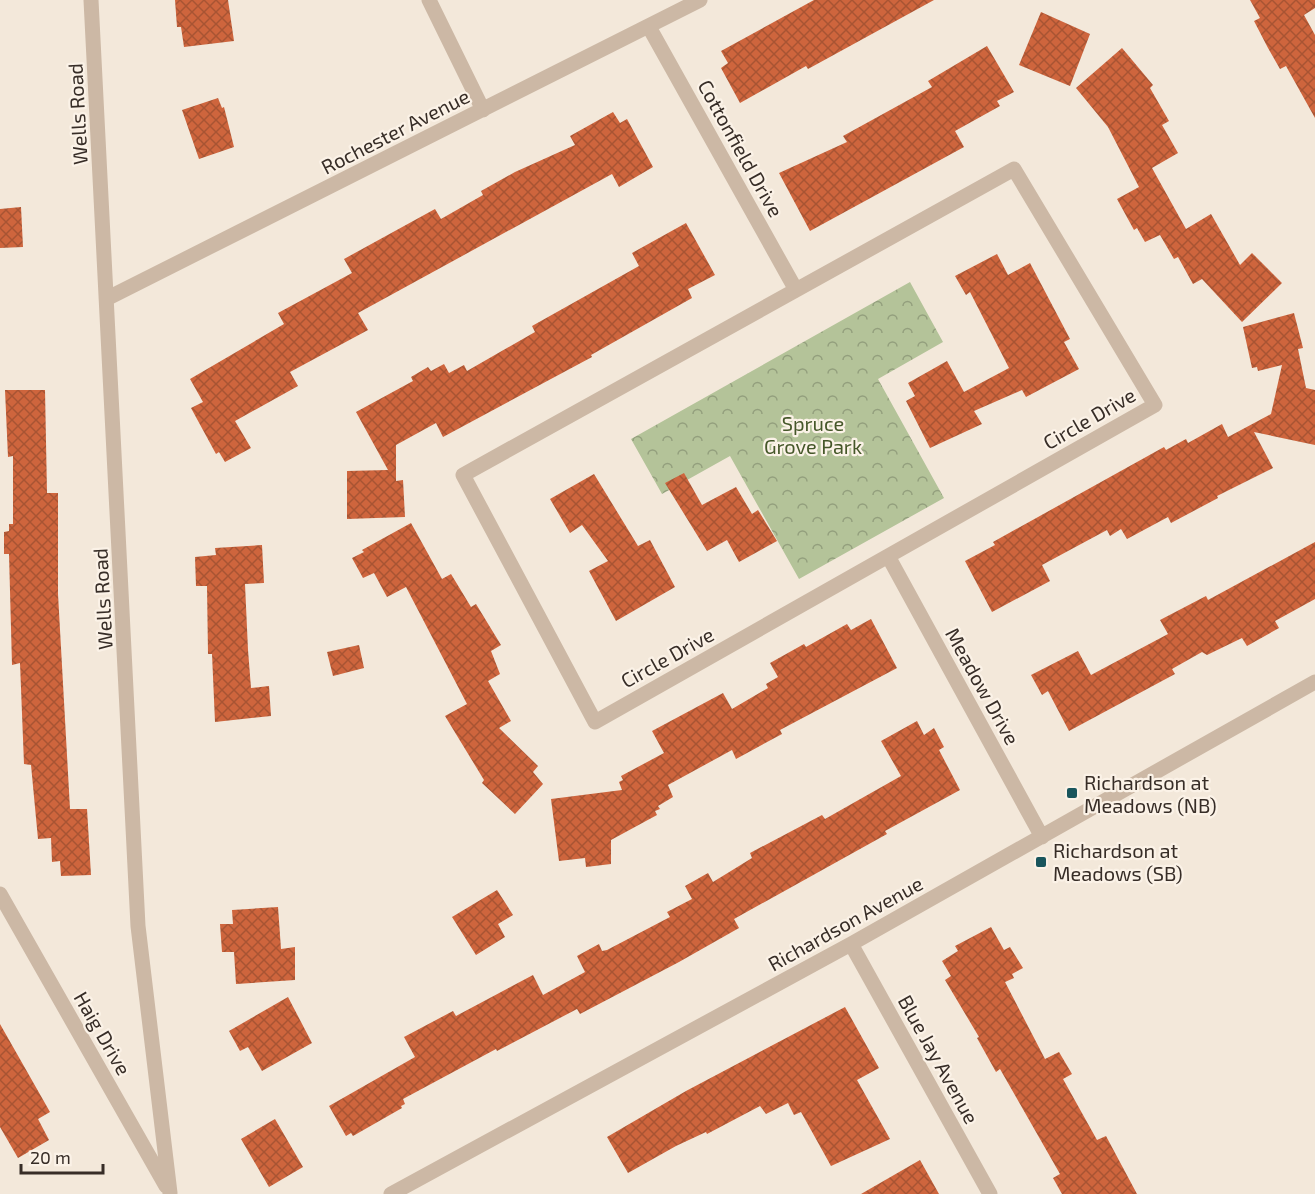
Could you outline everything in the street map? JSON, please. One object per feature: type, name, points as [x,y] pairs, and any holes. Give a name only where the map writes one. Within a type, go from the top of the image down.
[{"type":"street","name":"Wells Road","points":[[91,0],[108,298],[138,926],[169,1194]]},
{"type":"street","points":[[429,0],[483,110]]},
{"type":"street","name":"Rochester Avenue","points":[[108,298],[700,0]]},
{"type":"street","name":"Cottonfield Drive","points":[[649,27],[796,290]]},
{"type":"street","name":"Circle Drive","points":[[1014,169],[1155,405],[888,556],[595,722],[463,475],[1014,169]]},
{"type":"street","name":"Meadow Drive","points":[[888,556],[1042,837]]},
{"type":"street","name":"Richardson Avenue","points":[[391,1194],[851,944],[1315,682]]},
{"type":"street","name":"Haig Drive","points":[[0,894],[169,1194]]},
{"type":"street","name":"Blue Jay Avenue","points":[[851,944],[990,1194]]},
{"type":"green space","name":"Spruce Grove Park","points":[[910,282],[943,342],[878,379],[944,498],[799,579],[730,456],[662,494],[631,439]]},
{"type":"building","points":[[175,0],[228,0],[234,41],[184,47],[181,27],[177,27]]},
{"type":"building","points":[[814,0],[934,0],[808,69],[806,66],[740,103],[721,68],[728,63],[721,51]]},
{"type":"building","points":[[1250,0],[1315,0],[1315,8],[1304,15],[1315,35],[1315,118],[1286,66],[1280,69],[1268,48],[1254,21],[1260,18]]},
{"type":"building","points":[[1041,12],[1090,34],[1070,86],[1019,65]]},
{"type":"building","points":[[987,46],[1014,92],[997,101],[1000,106],[955,131],[964,147],[810,231],[779,173],[847,142],[843,136],[932,87],[928,81]]},
{"type":"building","points":[[1122,48],[1153,85],[1150,88],[1169,121],[1162,125],[1178,153],[1152,168],[1186,229],[1211,214],[1240,265],[1252,253],[1282,283],[1242,322],[1202,279],[1193,284],[1178,257],[1174,259],[1160,235],[1145,242],[1137,228],[1134,230],[1117,199],[1139,187],[1108,127],[1076,88]]},
{"type":"building","points":[[218,98],[222,108],[224,107],[234,147],[199,159],[182,110]]},
{"type":"building","points":[[613,112],[620,123],[627,119],[653,167],[619,187],[612,174],[358,313],[368,330],[290,372],[298,386],[235,421],[251,448],[225,462],[219,452],[216,454],[191,408],[203,402],[190,379],[284,324],[278,313],[352,273],[344,259],[435,209],[441,219],[483,195],[481,191],[515,172],[575,145],[570,136]]},
{"type":"building","points":[[21,207],[23,247],[0,248],[0,209]]},
{"type":"building","points":[[686,223],[715,275],[688,289],[692,298],[591,355],[592,357],[443,437],[436,423],[396,445],[396,481],[403,480],[405,517],[347,519],[347,471],[388,470],[356,412],[413,381],[411,377],[428,367],[431,371],[444,364],[449,373],[464,365],[467,371],[535,332],[532,326],[639,266],[632,253]]},
{"type":"building","points":[[997,254],[1008,275],[1030,263],[1070,339],[1064,342],[1079,369],[1026,397],[1022,390],[974,411],[982,424],[930,448],[906,401],[915,396],[908,383],[947,361],[964,392],[1009,368],[970,292],[966,295],[955,276]]},
{"type":"building","points":[[1294,313],[1303,348],[1298,349],[1306,388],[1315,390],[1315,445],[1254,432],[1273,468],[1217,496],[1218,498],[1171,523],[1168,517],[1127,539],[1121,529],[1110,536],[1107,530],[1042,565],[1050,581],[992,612],[965,561],[995,545],[993,542],[1164,447],[1166,450],[1186,439],[1188,443],[1222,424],[1228,437],[1271,414],[1282,365],[1258,371],[1257,367],[1252,368],[1243,327]]},
{"type":"building","points":[[5,390],[45,390],[47,493],[58,493],[58,594],[70,809],[87,809],[91,875],[61,876],[60,861],[52,862],[51,838],[38,839],[31,765],[24,764],[20,663],[12,665],[9,554],[4,554],[4,532],[9,531],[9,524],[13,524],[13,456],[8,457]]},
{"type":"building","points":[[684,473],[702,505],[736,487],[752,514],[758,510],[777,541],[739,562],[727,540],[707,551],[665,483]]},
{"type":"building","points":[[594,474],[638,546],[650,540],[675,587],[616,621],[589,571],[608,561],[582,525],[570,533],[550,499]]},
{"type":"building","points":[[411,523],[442,579],[451,574],[471,607],[476,604],[501,645],[491,651],[500,674],[488,681],[511,721],[499,728],[538,766],[533,772],[543,784],[515,814],[482,783],[484,780],[445,716],[467,704],[406,587],[387,597],[374,573],[363,578],[352,558]]},
{"type":"building","points":[[1315,542],[1315,599],[1275,621],[1279,628],[1247,646],[1242,638],[1207,655],[1202,652],[1172,669],[1175,674],[1069,731],[1048,691],[1042,695],[1031,675],[1078,651],[1091,675],[1168,634],[1160,620],[1206,596],[1208,600]]},
{"type":"building","points":[[262,545],[264,583],[245,584],[248,650],[251,688],[269,686],[271,716],[215,722],[212,654],[208,654],[207,586],[196,586],[195,557],[216,555],[215,548]]},
{"type":"building","points":[[871,619],[897,668],[780,730],[782,734],[736,759],[732,750],[668,785],[673,797],[658,806],[660,809],[655,811],[657,815],[611,840],[611,864],[586,867],[585,858],[559,861],[551,799],[622,790],[619,782],[623,780],[621,776],[664,753],[652,731],[723,693],[732,709],[768,688],[766,684],[778,677],[770,663],[804,644],[806,647],[847,624],[851,630]]},
{"type":"building","points":[[359,645],[364,668],[333,676],[327,652]]},
{"type":"building","points":[[917,721],[924,735],[934,728],[944,747],[939,750],[960,790],[885,831],[887,834],[734,919],[739,928],[679,962],[580,1014],[577,1009],[497,1051],[496,1049],[403,1099],[405,1104],[401,1106],[402,1108],[353,1136],[351,1133],[346,1136],[329,1106],[415,1057],[404,1037],[453,1011],[456,1016],[533,975],[543,995],[585,972],[577,956],[599,944],[602,951],[607,950],[670,917],[667,912],[692,899],[685,886],[708,873],[713,882],[752,858],[750,853],[822,815],[825,819],[901,776],[881,741]]},
{"type":"building","points":[[497,890],[513,915],[498,924],[505,937],[476,955],[452,917]]},
{"type":"building","points":[[278,907],[281,949],[295,947],[295,980],[236,984],[234,952],[222,952],[220,924],[233,924],[232,910]]},
{"type":"building","points":[[991,927],[1004,950],[1010,947],[1023,968],[1012,974],[1014,978],[1005,982],[1045,1059],[1059,1052],[1072,1074],[1063,1079],[1097,1140],[1106,1136],[1137,1194],[1062,1194],[1053,1178],[1060,1174],[1000,1069],[996,1072],[977,1038],[979,1037],[945,980],[951,976],[942,961],[958,951],[955,946]]},
{"type":"building","points":[[288,997],[312,1043],[262,1071],[248,1047],[240,1051],[229,1031]]},
{"type":"building","points":[[845,1007],[879,1068],[857,1080],[890,1139],[831,1166],[801,1112],[794,1115],[788,1103],[766,1114],[760,1106],[707,1134],[706,1132],[676,1146],[628,1173],[607,1137],[686,1091]]},
{"type":"building","points":[[0,1024],[50,1112],[38,1119],[49,1140],[18,1158],[0,1127]]},
{"type":"building","points":[[275,1119],[303,1167],[269,1187],[241,1139]]},
{"type":"building","points":[[920,1160],[939,1194],[861,1194]]},
{"type":"place","name":"Richardson at Meadows (NB)","points":[[1072,793]]},
{"type":"place","name":"Richardson at Meadows (SB)","points":[[1041,862]]}]
